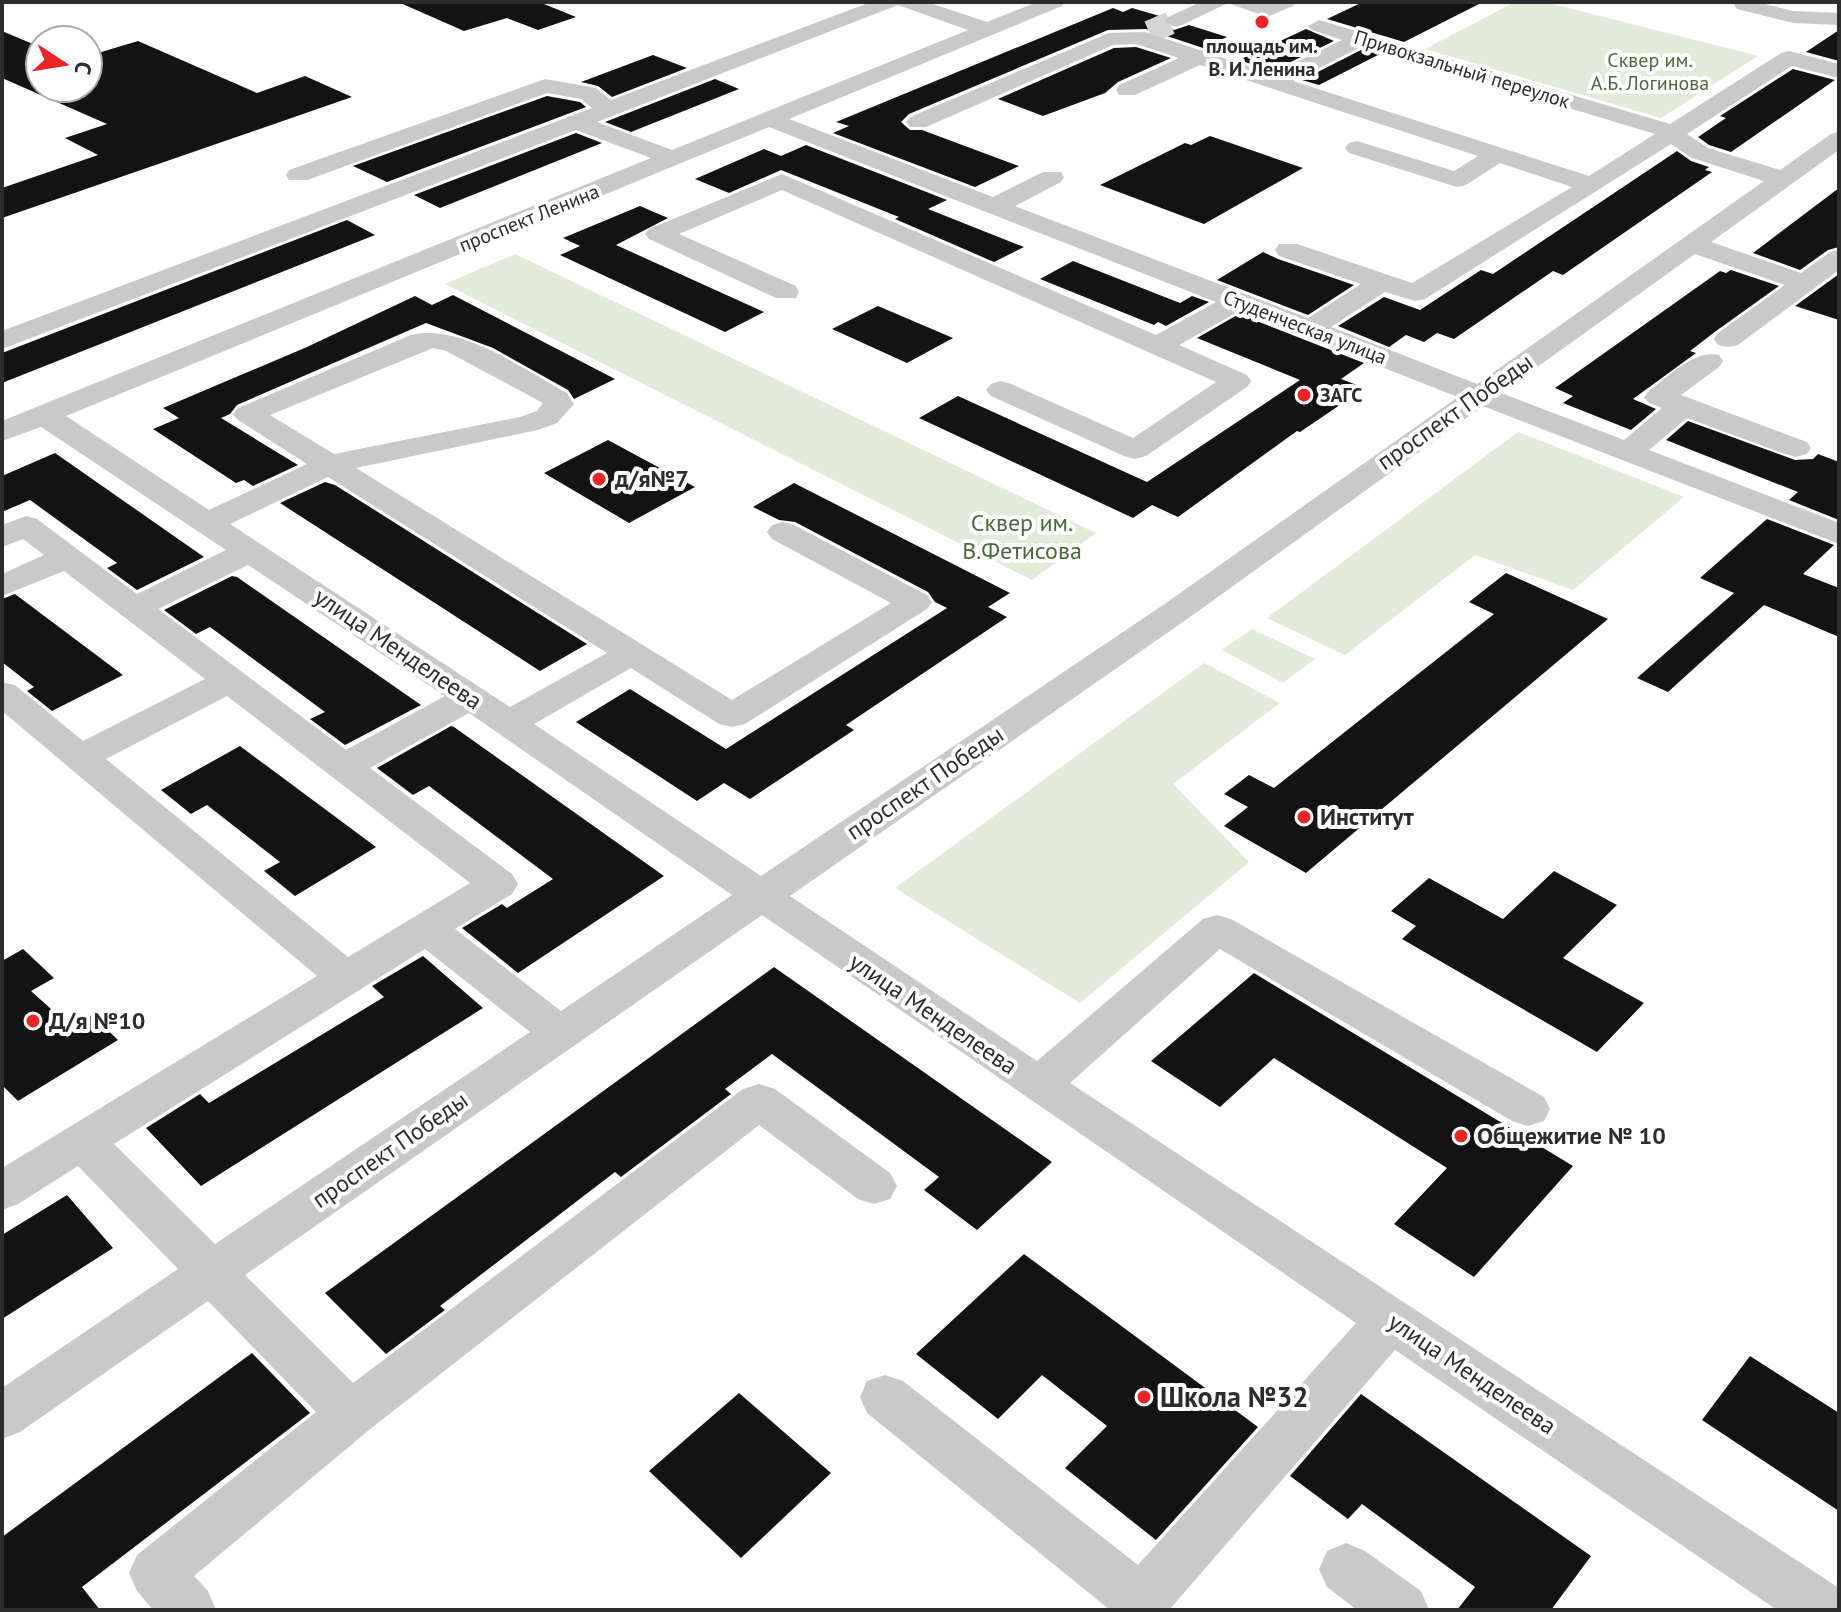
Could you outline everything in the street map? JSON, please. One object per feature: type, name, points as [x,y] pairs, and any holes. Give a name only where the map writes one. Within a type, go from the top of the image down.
[{"type":"street","points":[[2,341],[890,2]]},
{"type":"street","points":[[906,2],[987,29]]},
{"type":"street","name":"проспект Ленина","points":[[2,432],[1055,2]]},
{"type":"street","points":[[1175,21],[1218,2]]},
{"type":"street","points":[[1238,2],[1267,11],[1286,2]]},
{"type":"street","points":[[1744,5],[1793,17],[1839,19]]},
{"type":"street","name":"Привокзальный переулок","points":[[1319,26],[1672,132],[1687,147],[1700,153],[1783,179]]},
{"type":"street","points":[[1812,46],[1839,27]]},
{"type":"street","points":[[918,122],[1109,39],[1143,34],[1199,57],[1592,185]]},
{"type":"street","points":[[1275,81],[1361,39]]},
{"type":"street","points":[[1127,90],[1199,57]]},
{"type":"street","points":[[1288,250],[1415,293],[1592,185],[1789,58],[1839,71]]},
{"type":"street","points":[[298,175],[545,86],[588,93],[609,110]]},
{"type":"street","name":"Студенческая улица","points":[[771,120],[1839,534]]},
{"type":"street","points":[[577,122],[674,159]]},
{"type":"street","name":"проспект Победы","points":[[2,1416],[1178,610],[1839,139]]},
{"type":"street","points":[[1357,148],[1457,180],[1497,154]]},
{"type":"street","points":[[994,207],[1052,177]]},
{"type":"street","points":[[855,213],[927,180]]},
{"type":"street","points":[[786,292],[658,234],[782,181],[1237,381],[1135,450],[1001,390]]},
{"type":"street","points":[[1691,244],[1805,283]]},
{"type":"street","points":[[1796,448],[1659,397],[1839,258]]},
{"type":"street","points":[[1310,329],[1382,282]]},
{"type":"street","points":[[1157,346],[1237,301]]},
{"type":"street","points":[[208,522],[332,464],[527,424],[547,417],[559,404],[557,399],[454,344],[433,340],[421,341],[248,414],[332,464],[732,716],[915,602],[783,532]]},
{"type":"street","points":[[1627,453],[1683,406]]},
{"type":"street","name":"улица Менделеева","points":[[44,415],[509,723],[1039,1085],[1824,1610]]},
{"type":"street","points":[[2,537],[26,526],[498,884],[2,1191]]},
{"type":"street","points":[[134,608],[250,551]]},
{"type":"street","points":[[2,586],[67,557]]},
{"type":"street","points":[[509,723],[633,653]]},
{"type":"street","points":[[79,758],[230,681]]},
{"type":"street","points":[[2,693],[346,978]]},
{"type":"street","points":[[343,767],[470,697]]},
{"type":"street","points":[[426,928],[560,1033]]},
{"type":"street","points":[[1039,1085],[1217,929],[1528,1109]]},
{"type":"street","points":[[188,1610],[156,1573],[351,1414],[759,1101],[874,1186]]},
{"type":"street","points":[[82,1141],[351,1414]]},
{"type":"street","points":[[885,1397],[1141,1601],[1391,1319]]},
{"type":"street","points":[[1346,1569],[1401,1610]]},
{"type":"green space","name":"Сквер им. А.Б. Логинова","points":[[1515,2],[1545,2],[1758,56],[1661,118],[1425,49]]},
{"type":"green space","name":"Сквер им. В.Фетисова","points":[[515,254],[1096,533],[1032,580],[445,284]]},
{"type":"green space","points":[[1518,432],[1684,497],[1573,590],[1475,555],[1345,655],[1267,618]]},
{"type":"green space","points":[[1252,629],[1315,659],[1283,683],[1222,650]]},
{"type":"green space","points":[[1204,663],[1280,703],[1173,784],[1249,862],[1080,1003],[895,888]]},
{"type":"building","points":[[398,2],[539,2],[576,17],[538,30],[507,18],[464,31]]},
{"type":"building","points":[[1363,2],[1483,2],[1404,42],[1327,19]]},
{"type":"building","points":[[1113,8],[1123,12],[1132,8],[1163,17],[1163,24],[1174,30],[1189,25],[1227,37],[1203,48],[1146,29],[1108,30],[909,114],[901,122],[910,130],[922,130],[1019,166],[975,187],[833,133],[849,126],[836,122]]},
{"type":"building","points":[[1306,29],[1334,41],[1272,71],[1239,60]]},
{"type":"building","points":[[1839,30],[1839,61],[1806,52]]},
{"type":"building","points":[[2,31],[24,40],[24,88],[2,78]]},
{"type":"building","points":[[138,41],[257,93],[305,76],[352,97],[2,218],[2,188],[98,155],[65,138],[107,124],[61,104],[104,104],[104,51]]},
{"type":"building","points":[[1136,47],[1171,58],[1118,82],[1105,93],[1043,116],[998,99],[1114,48]]},
{"type":"building","points":[[1363,49],[1380,54],[1319,85],[1302,80]]},
{"type":"building","points":[[653,55],[687,68],[612,97],[598,86],[581,82]]},
{"type":"building","points":[[1793,69],[1835,80],[1731,152],[1709,145],[1698,137],[1726,118],[1720,116]]},
{"type":"building","points":[[715,79],[739,89],[631,132],[605,122]]},
{"type":"building","points":[[547,96],[580,102],[586,107],[387,182],[353,166]]},
{"type":"building","points":[[576,133],[602,143],[440,208],[414,195]]},
{"type":"building","points":[[1210,136],[1303,168],[1204,224],[1100,185],[1185,143],[1191,145]]},
{"type":"building","points":[[806,145],[947,200],[928,209],[1024,247],[994,262],[895,219],[899,217],[781,170],[729,193],[695,179],[764,149],[781,156]]},
{"type":"building","points":[[1677,151],[1691,161],[1709,167],[1705,170],[1712,172],[1563,275],[1553,271],[1454,339],[1437,333],[1424,342],[1406,335],[1389,347],[1338,326],[1384,297],[1420,310],[1481,270],[1493,274]]},
{"type":"building","points":[[1839,188],[1839,247],[1828,250],[1800,270],[1753,253]]},
{"type":"building","points":[[640,206],[668,218],[616,245],[764,312],[725,332],[560,255],[580,246],[563,238]]},
{"type":"building","points":[[347,220],[375,235],[2,383],[2,353]]},
{"type":"building","points":[[1263,252],[1354,285],[1308,315],[1217,280]]},
{"type":"building","points":[[1073,261],[1180,303],[1192,296],[1209,302],[1166,326],[1158,322],[1154,325],[1040,279]]},
{"type":"building","points":[[1731,270],[1779,286],[1690,351],[1696,353],[1633,399],[1656,409],[1631,430],[1563,403],[1573,396],[1555,388],[1720,271],[1726,273]]},
{"type":"building","points":[[1839,274],[1839,320],[1795,306]]},
{"type":"building","points":[[453,295],[615,379],[574,399],[568,390],[493,348],[426,323],[237,405],[230,414],[221,418],[298,465],[253,486],[244,480],[236,483],[153,429],[179,418],[163,408],[307,347],[415,296],[432,305]]},
{"type":"building","points":[[878,306],[953,338],[907,363],[832,329]]},
{"type":"building","points":[[1239,314],[1364,363],[1341,379],[1365,388],[1300,432],[1297,431],[1178,517],[1152,505],[1133,518],[919,418],[958,396],[1147,482],[1300,380],[1197,338]]},
{"type":"building","points":[[1688,421],[1795,460],[1813,459],[1818,454],[1839,462],[1839,520],[1789,500],[1798,492],[1666,440]]},
{"type":"building","name":"д/я№7","points":[[608,440],[695,487],[629,523],[544,473]]},
{"type":"building","points":[[55,453],[204,557],[137,590],[107,568],[117,563],[30,500],[2,512],[2,476]]},
{"type":"building","points":[[325,482],[335,485],[587,644],[540,671],[280,503]]},
{"type":"building","points":[[794,483],[1010,593],[988,607],[1007,617],[846,725],[854,730],[750,799],[724,783],[697,801],[576,722],[630,689],[726,749],[947,608],[935,602],[928,592],[795,522],[779,520],[753,507]]},
{"type":"building","points":[[1767,519],[1834,545],[1803,574],[1839,588],[1839,637],[1764,605],[1668,692],[1637,678],[1734,593],[1700,578]]},
{"type":"building","name":"Институт","points":[[1506,573],[1608,619],[1306,873],[1224,826],[1248,807],[1224,794],[1249,775],[1274,788],[1494,614],[1469,602]]},
{"type":"building","points":[[232,576],[421,705],[345,745],[310,719],[325,712],[210,627],[196,634],[164,610]]},
{"type":"building","points":[[15,594],[123,675],[52,711],[27,691],[34,687],[2,662],[2,599]]},
{"type":"building","points":[[451,726],[664,876],[518,973],[462,928],[502,904],[507,908],[553,879],[429,786],[413,795],[377,768]]},
{"type":"building","points":[[240,746],[376,847],[295,896],[264,871],[280,862],[207,805],[191,814],[161,790]]},
{"type":"building","points":[[1554,871],[1617,905],[1563,958],[1644,1003],[1597,1052],[1402,939],[1416,926],[1391,911],[1429,878],[1503,919]]},
{"type":"building","name":"Д/я №10","points":[[23,949],[54,978],[31,991],[71,1027],[92,1015],[118,1040],[18,1101],[2,1085],[2,961]]},
{"type":"building","points":[[423,956],[483,1008],[201,1186],[146,1128],[200,1094],[209,1103],[384,997],[372,986]]},
{"type":"building","points":[[774,967],[1052,1162],[977,1230],[924,1190],[939,1177],[772,1054],[725,1089],[731,1094],[621,1177],[615,1172],[440,1306],[445,1310],[386,1354],[325,1293]]},
{"type":"building","name":"Общежитие № 10","points":[[1254,973],[1573,1166],[1474,1277],[1394,1224],[1447,1168],[1274,1058],[1220,1107],[1151,1061]]},
{"type":"building","points":[[67,1195],[113,1248],[2,1319],[2,1235]]},
{"type":"building","name":"Школа №32","points":[[1024,1254],[1258,1427],[1156,1540],[1065,1468],[1107,1426],[1042,1375],[998,1419],[916,1354]]},
{"type":"building","points":[[252,1353],[310,1413],[82,1587],[100,1610],[2,1610],[2,1537]]},
{"type":"building","points":[[1750,1356],[1839,1413],[1839,1511],[1702,1420]]},
{"type":"building","points":[[739,1393],[831,1473],[741,1558],[649,1471]]},
{"type":"building","points":[[1361,1394],[1591,1556],[1551,1610],[1457,1610],[1475,1587],[1362,1504],[1348,1519],[1290,1476]]},
{"type":"tunnel","points":[[1149,32],[1175,21]]},
{"type":"place","name":"площадь им. В. И. Ленина","points":[[1262,22]]},
{"type":"place","name":"ЗАГС","points":[[1304,395]]},
{"type":"place","name":"д/я№7","points":[[599,479]]},
{"type":"place","name":"Институт","points":[[1304,817]]},
{"type":"place","name":"Д/я №10","points":[[33,1021]]},
{"type":"place","name":"Общежитие № 10","points":[[1461,1136]]},
{"type":"place","name":"Школа №32","points":[[1144,1397]]}]
